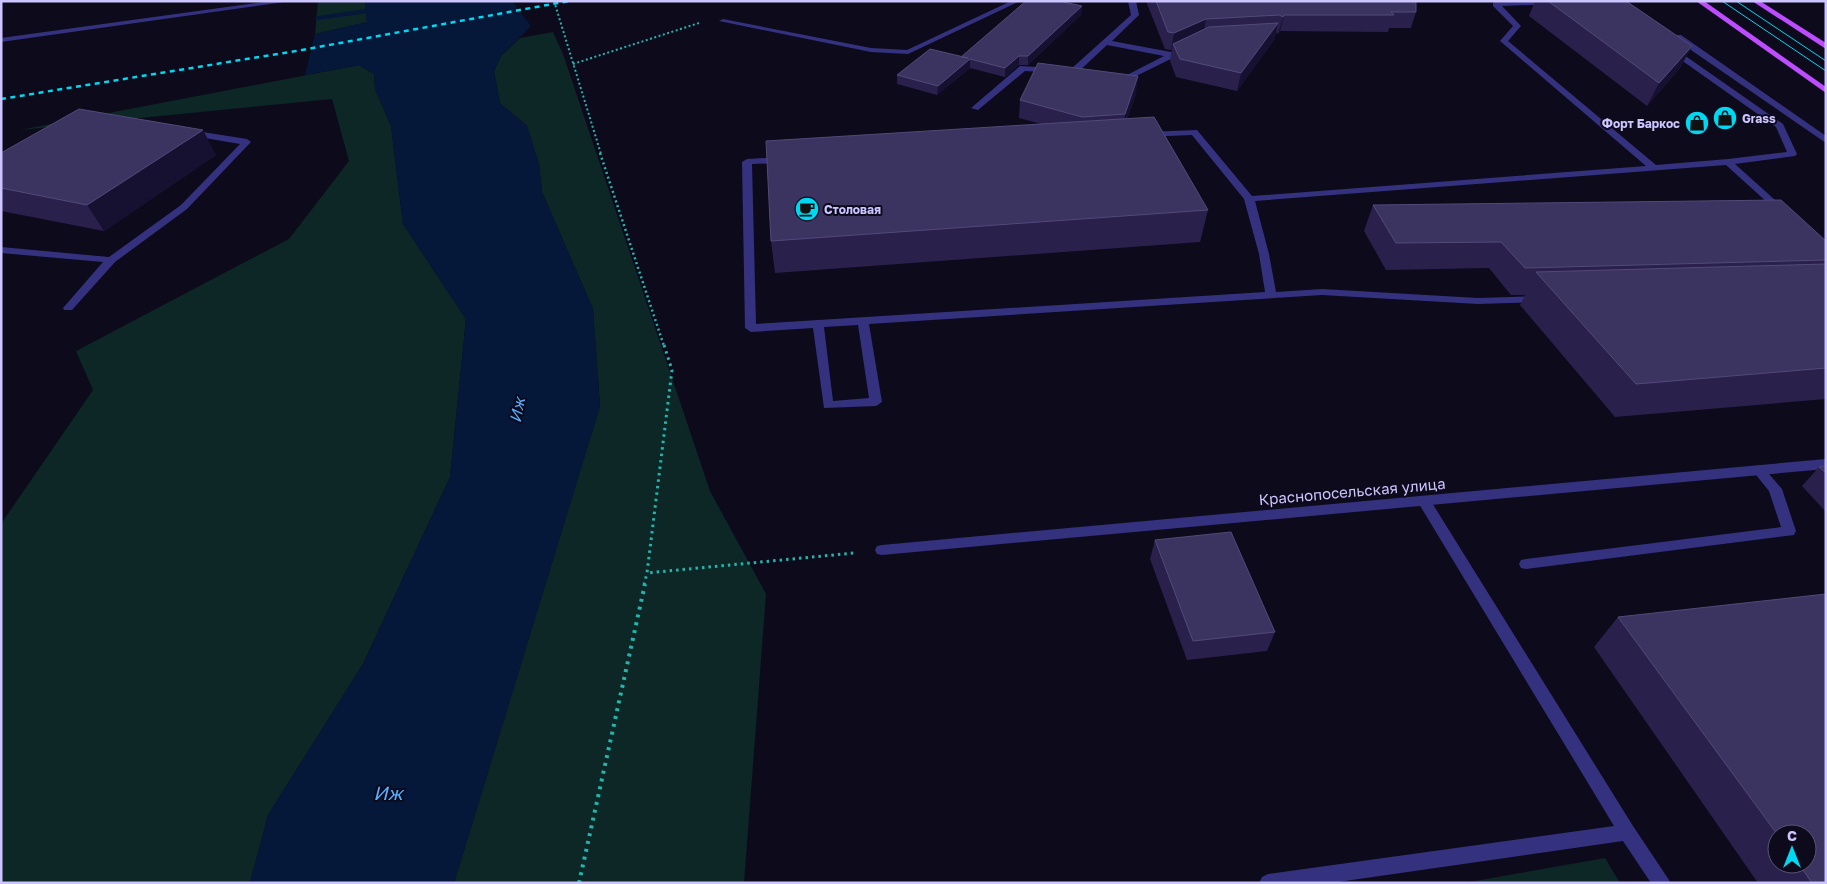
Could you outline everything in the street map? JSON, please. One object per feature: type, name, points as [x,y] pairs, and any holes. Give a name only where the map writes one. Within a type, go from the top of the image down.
[{"type":"main road","points":[[1699,1],[1826,91]]},
{"type":"main road","points":[[1755,1],[1826,47]]},
{"type":"street","points":[[1,40],[289,1]]},
{"type":"street","points":[[723,21],[871,50],[908,52],[1018,1]]},
{"type":"street","points":[[976,108],[1023,68],[1078,72],[1106,42],[1136,15],[1132,1]]},
{"type":"street","points":[[1578,1],[1496,4],[1517,26],[1504,41],[1654,168]]},
{"type":"street","points":[[1674,35],[1826,140]]},
{"type":"street","points":[[1106,42],[1172,55]]},
{"type":"street","points":[[1110,76],[1128,78],[1195,44]]},
{"type":"street","points":[[1249,199],[1728,162],[1792,154],[1780,126],[1666,47]]},
{"type":"street","points":[[68,308],[111,260],[184,207],[247,142],[181,132]]},
{"type":"street","points":[[1134,136],[1194,132],[1249,199],[1264,254],[1271,295]]},
{"type":"street","points":[[797,159],[747,162],[750,328],[1322,292],[1478,301],[1548,299]]},
{"type":"street","points":[[1728,162],[1791,219]]},
{"type":"street","points":[[1,250],[111,260]]},
{"type":"street","points":[[818,323],[828,405],[876,402],[863,320]]},
{"type":"street","name":"Краснопосельская улица","points":[[882,550],[1826,464]]},
{"type":"street","points":[[1526,564],[1789,531],[1774,489],[1758,470]]},
{"type":"street","points":[[1424,501],[1627,832],[1662,883]]},
{"type":"street","points":[[1268,883],[1627,832]]},
{"type":"path","points":[[554,1],[672,370],[647,573],[579,883]]},
{"type":"path","points":[[573,64],[710,20],[723,21]]},
{"type":"path","points":[[647,573],[882,550]]},
{"type":"green space","points":[[318,1],[365,1],[367,22],[315,34]]},
{"type":"green space","points":[[553,32],[563,54],[710,491],[766,594],[744,883],[454,883],[600,406],[593,309],[542,192],[539,164],[527,126],[500,103],[494,71],[501,56],[520,38]]},
{"type":"green space","points":[[359,65],[374,74],[375,89],[391,126],[403,224],[466,319],[450,477],[363,664],[268,815],[250,883],[1,883],[1,524],[93,390],[76,351],[289,239],[349,161],[332,99],[20,130]]},
{"type":"green space","points":[[1605,858],[1620,883],[1464,883]]},
{"type":"water","name":"Иж","points":[[365,1],[512,1],[531,26],[501,56],[494,71],[500,103],[527,126],[539,164],[542,192],[593,309],[600,406],[454,883],[250,883],[268,815],[363,664],[450,477],[466,319],[403,224],[391,126],[375,89],[374,74],[359,65],[305,75],[315,34],[367,22]]},
{"type":"building","points":[[1026,1],[1059,1],[1082,6],[1028,56],[1019,56],[1005,68],[970,59],[938,86],[897,75],[930,49],[962,56]]},
{"type":"building","points":[[1156,1],[1416,1],[1416,12],[1391,12],[1394,15],[1284,15],[1283,17],[1279,15],[1206,19],[1174,33],[1168,32]]},
{"type":"building","points":[[1548,1],[1626,1],[1692,46],[1659,83]]},
{"type":"building","points":[[1278,23],[1241,73],[1180,59],[1173,44],[1209,27]]},
{"type":"building","points":[[1038,63],[1138,76],[1125,114],[1082,117],[1020,100]]},
{"type":"building","points":[[79,109],[203,130],[87,205],[1,188],[1,153]]},
{"type":"building","points":[[1154,117],[1208,210],[771,241],[766,141]]},
{"type":"building","points":[[1781,200],[1826,241],[1826,260],[1525,268],[1501,242],[1396,243],[1373,205]]},
{"type":"building","points":[[1826,264],[1826,368],[1636,384],[1536,272]]},
{"type":"building","points":[[1826,466],[1826,473],[1819,467]]},
{"type":"building","points":[[1231,532],[1275,632],[1193,641],[1155,540]]},
{"type":"building","points":[[1826,594],[1826,883],[1812,883],[1806,874],[1817,874],[1817,824],[1770,824],[1618,617]]},
{"type":"waterway","points":[[318,18],[365,11]]},
{"type":"tram line","points":[[1722,1],[1826,71]]},
{"type":"tram line","points":[[1736,1],[1826,61]]},
{"type":"railway","points":[[1,99],[302,50],[569,1]]},
{"type":"place","name":"Grass","points":[[1725,118]]},
{"type":"place","name":"Форт Баркос","points":[[1697,123]]},
{"type":"place","name":"Столовая","points":[[807,209]]}]
